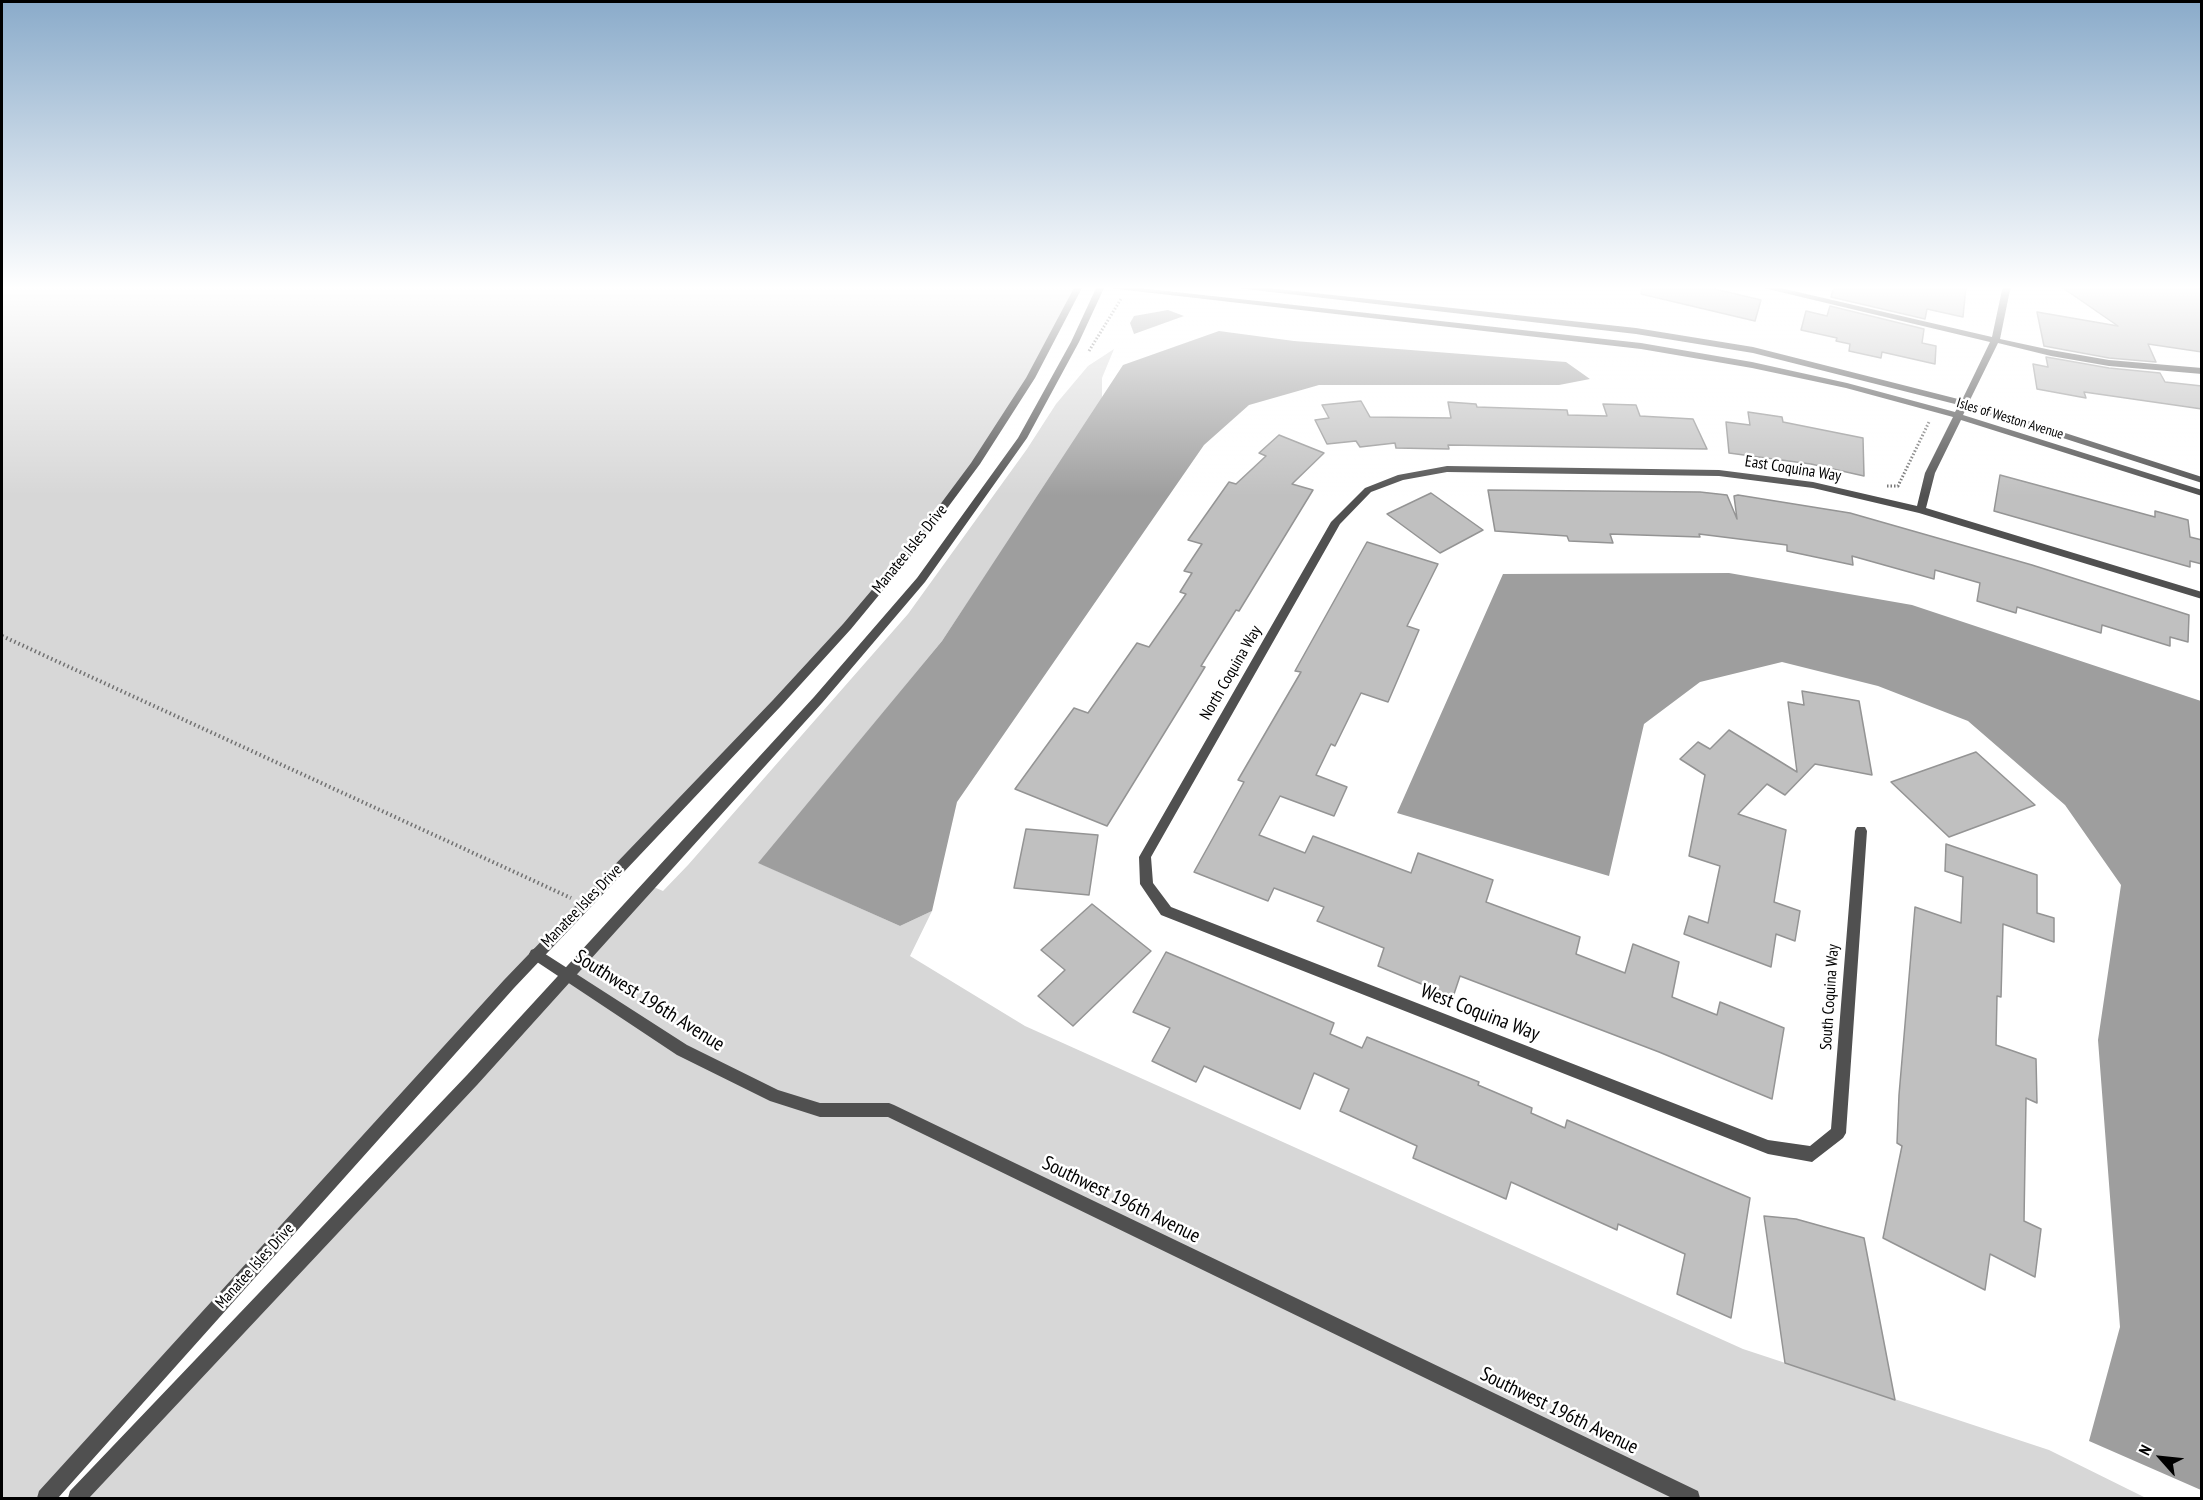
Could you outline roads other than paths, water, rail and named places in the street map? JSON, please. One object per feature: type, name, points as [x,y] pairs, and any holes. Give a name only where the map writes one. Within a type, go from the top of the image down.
[{"type":"street","name":"Manatee Isles Drive","points":[[46,1498],[536,954],[795,684],[875,594],[940,513],[1029,383],[1044,356]]},
{"type":"street","name":"Manatee Isles Drive","points":[[77,1498],[464,1088],[818,700],[921,580],[1022,438],[1067,356]]},
{"type":"street","name":"Isles of Weston Avenue","points":[[1699,356],[1847,386],[1958,416],[2202,493]]},
{"type":"street","name":"Isles of Weston Avenue","points":[[1773,356],[1963,404],[2202,480]]},
{"type":"street","points":[[1921,510],[1929,473],[1987,356]]},
{"type":"street","points":[[2073,356],[2109,363],[2202,371]]},
{"type":"street","name":"East Coquina Way","points":[[1368,490],[1401,477],[1448,469],[1719,473],[1813,485],[1921,510],[2202,596]]},
{"type":"street","name":"North Coquina Way","points":[[1147,884],[1145,857],[1336,522],[1368,490]]},
{"type":"street","name":"South Coquina Way","points":[[1812,1154],[1838,1134],[1861,831]]},
{"type":"street","name":"West Coquina Way","points":[[1147,884],[1166,910],[1768,1147],[1812,1154]]},
{"type":"street","name":"Southwest 196th Avenue","points":[[536,954],[682,1050],[775,1096],[820,1110],[889,1110],[1691,1498]]}]
